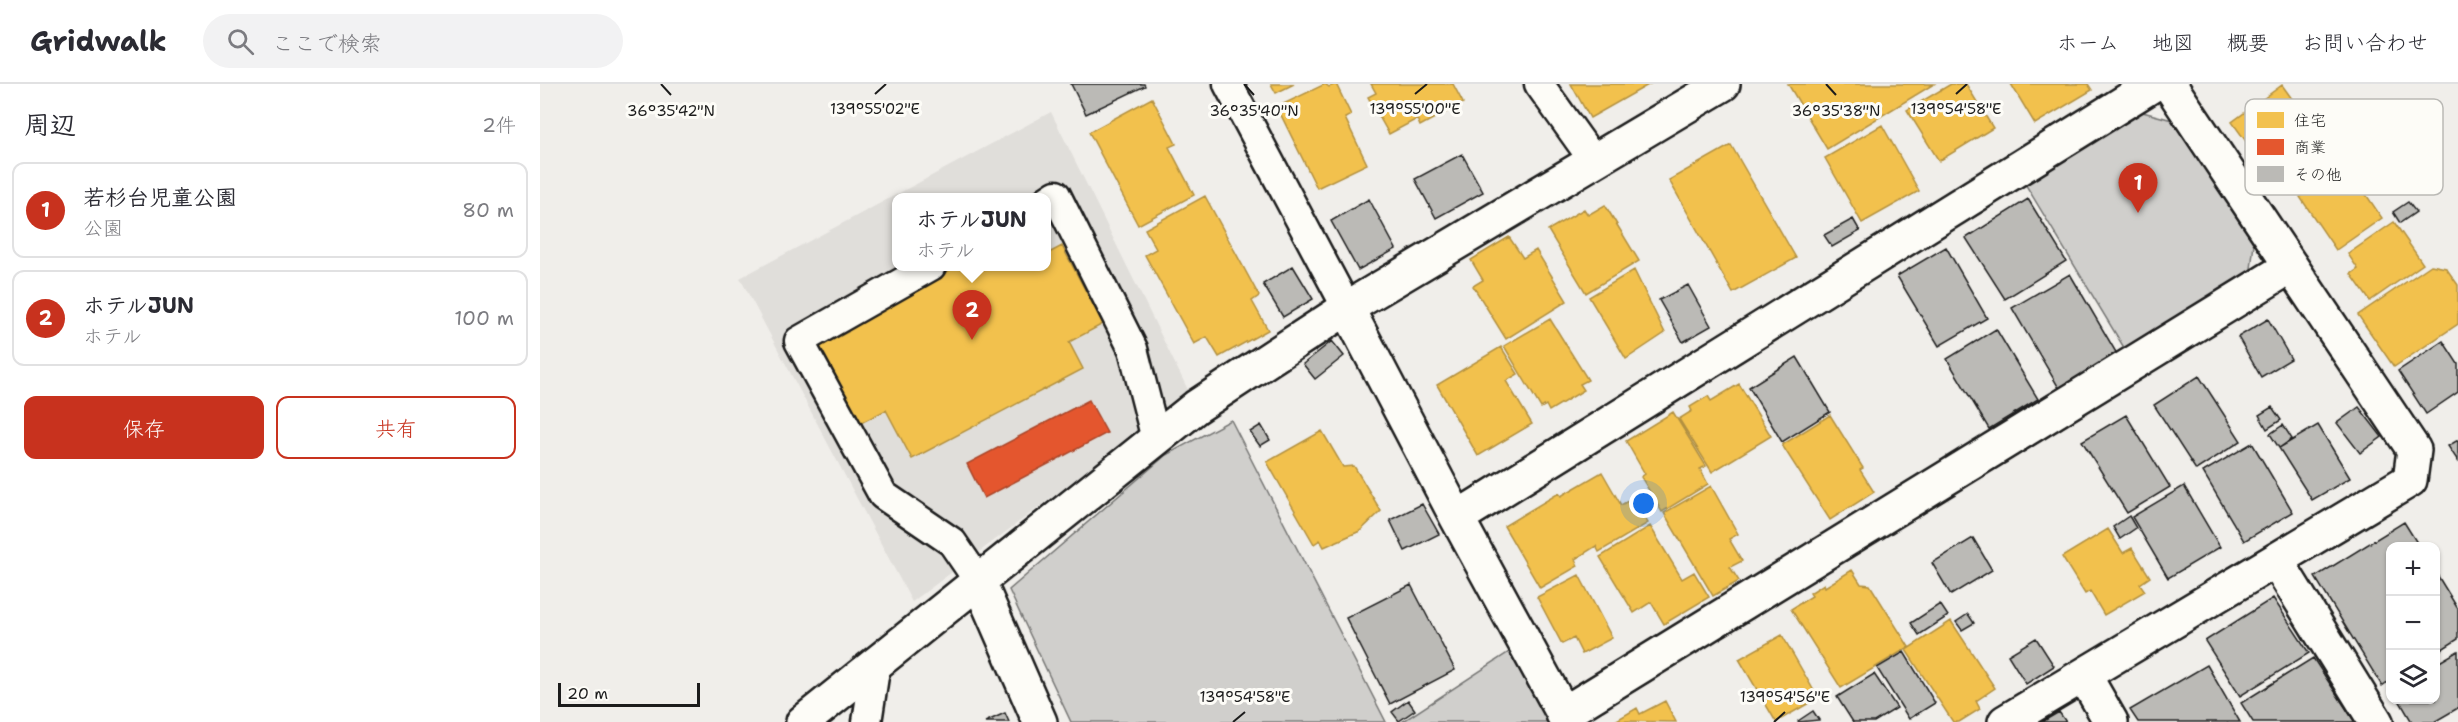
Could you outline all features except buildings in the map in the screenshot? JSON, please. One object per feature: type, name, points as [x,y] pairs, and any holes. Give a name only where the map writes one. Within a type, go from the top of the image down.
[{"type":"street","points":[[803,722],[1196,407],[1347,308],[1723,84]]},
{"type":"street","points":[[1457,518],[2154,84]]},
{"type":"street","points":[[2006,722],[2410,480],[2414,450],[2169,84]]},
{"type":"street","points":[[1347,308],[1457,518],[1566,718],[2291,266]]},
{"type":"street","points":[[2276,560],[2376,722]]},
{"type":"street","points":[[978,580],[1040,722]]},
{"type":"street","points":[[2084,675],[2111,722]]},
{"type":"lane","points":[[1228,84],[1347,308]]},
{"type":"lane","points":[[1539,84],[1594,161]]},
{"type":"lane","points":[[1051,198],[1056,195],[1133,349],[1156,439]]},
{"type":"lane","points":[[924,271],[799,341],[882,495],[952,542],[978,580]]},
{"type":"lane","points":[[867,722],[876,663]]},
{"type":"shaded area","points":[[2139,111],[2172,120],[2254,244],[2250,277],[2126,351],[2024,182]]},
{"type":"shaded area","points":[[1051,112],[1190,394],[912,602],[740,278],[892,197],[892,271],[1051,271],[1051,193],[899,193]]},
{"type":"shaded area","points":[[1231,420],[1386,722],[1071,722],[1009,590],[1166,455]]},
{"type":"shaded area","points":[[1512,650],[1550,722],[1402,722]]},
{"type":"place","name":"若杉台児童公園","points":[[2138,213]]},
{"type":"place","name":"ホテルJUN","points":[[972,340]]}]
